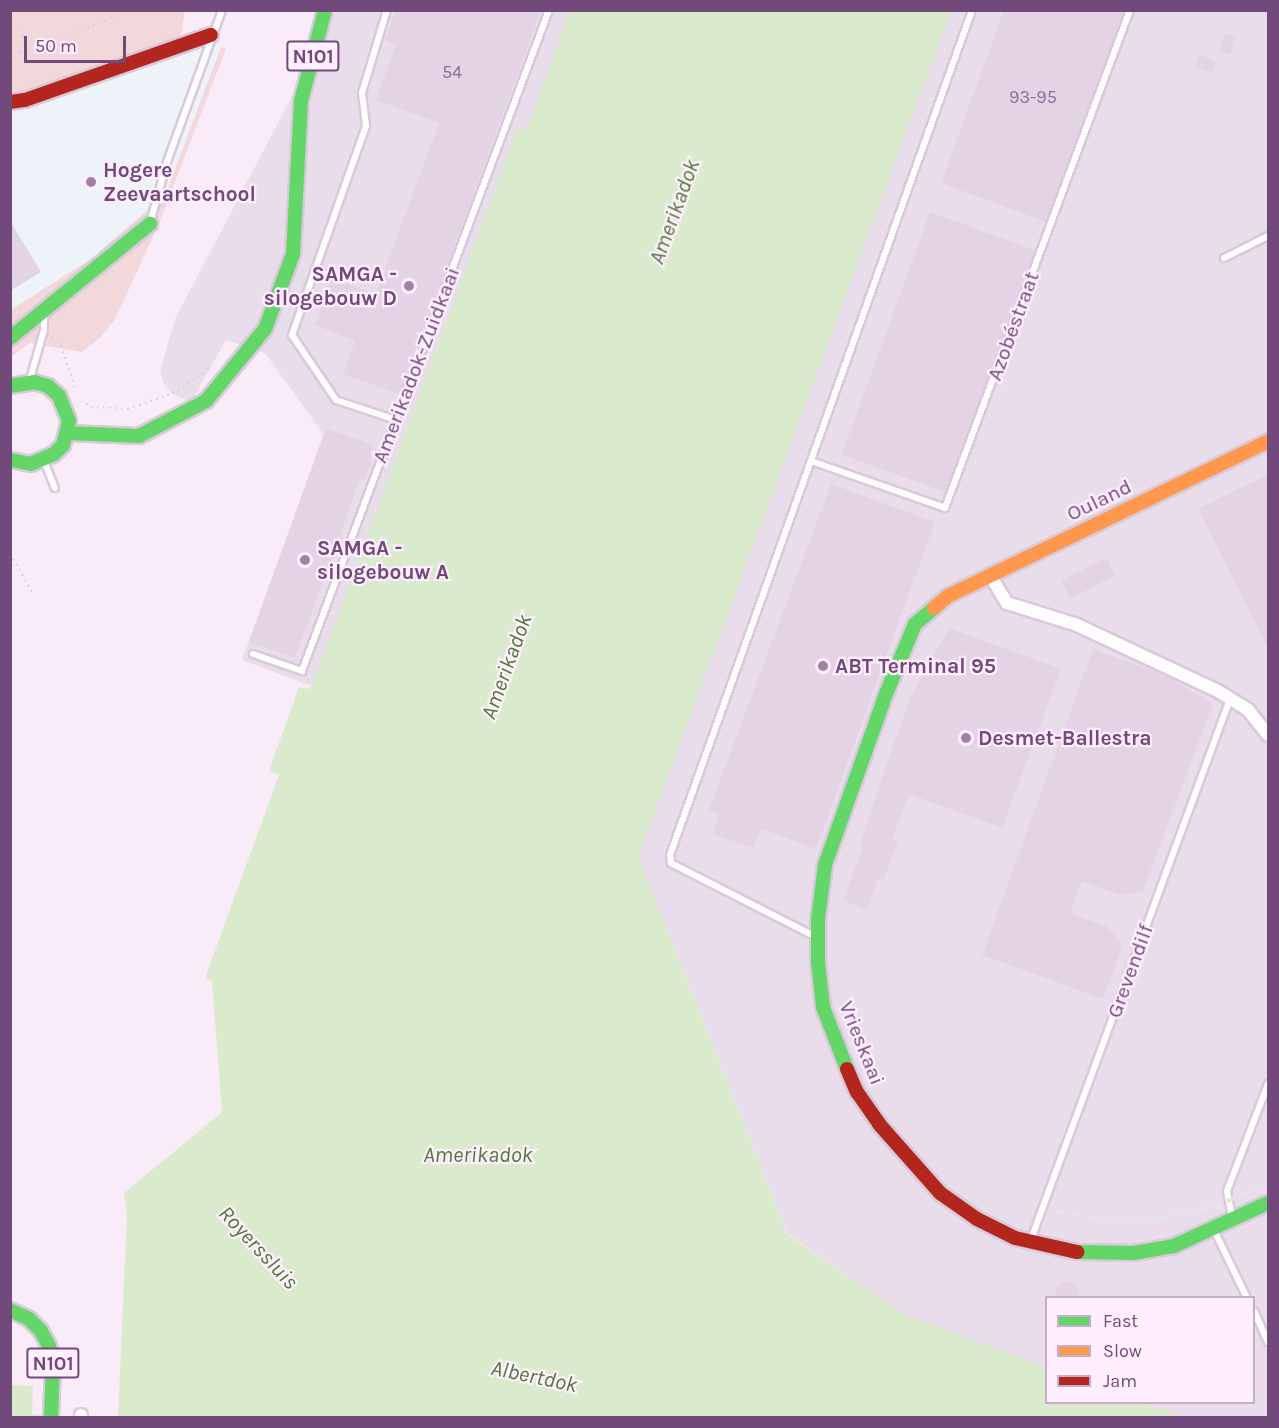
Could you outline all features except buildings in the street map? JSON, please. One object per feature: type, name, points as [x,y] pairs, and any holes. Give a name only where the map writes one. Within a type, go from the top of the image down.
[{"type":"street","name":"N101","points":[[68,433],[139,436],[206,401],[266,329],[293,254],[301,101],[325,10]]},
{"type":"street","points":[[10,102],[25,100],[211,35]]},
{"type":"street","points":[[10,338],[150,224]]},
{"type":"street","points":[[10,386],[30,382],[48,386],[59,396],[66,408],[68,433],[54,454],[44,461],[31,464],[10,460]]},
{"type":"street","name":"Ouland","points":[[948,596],[1269,441]]},
{"type":"street","points":[[990,575],[1006,603],[1077,625],[1230,699],[1248,710],[1269,735]]},
{"type":"street","name":"Vrieskaai","points":[[948,596],[915,624],[886,694],[825,865],[818,938],[823,1007],[857,1092],[874,1116],[940,1193],[976,1219],[1030,1242],[1091,1254],[1134,1253],[1174,1246],[1214,1230],[1269,1203]]},
{"type":"street","name":"N101","points":[[10,1310],[29,1319],[41,1331],[49,1346],[53,1364],[51,1416]]},
{"type":"lane","points":[[150,224],[167,162],[211,35],[222,10]]},
{"type":"lane","points":[[387,10],[362,93],[366,126],[292,335],[336,400],[396,420]]},
{"type":"lane","name":"Amerikadok-Zuidkaai","points":[[253,654],[302,671],[549,10]]},
{"type":"lane","points":[[818,938],[671,863],[670,855],[972,10]]},
{"type":"lane","name":"Azobéstraat","points":[[811,461],[945,508],[1130,10]]},
{"type":"lane","points":[[1224,258],[1269,237]]},
{"type":"lane","points":[[30,382],[44,330],[44,312]]},
{"type":"lane","points":[[44,461],[55,488]]},
{"type":"lane","name":"Grevendilf","points":[[1030,1242],[1230,699]]},
{"type":"lane","points":[[1233,1220],[1227,1191],[1269,1084]]},
{"type":"lane","points":[[1214,1230],[1246,1296]]},
{"type":"lane","points":[[1255,1313],[1269,1342]]},
{"type":"path","points":[[25,40],[71,35],[129,11]]},
{"type":"path","points":[[10,26],[20,30],[25,40],[21,53],[10,59]]},
{"type":"path","points":[[44,330],[61,346],[78,399],[91,407],[128,409],[178,391],[213,367]]},
{"type":"path","points":[[10,554],[32,592]]},
{"type":"shaded area","points":[[11,11],[185,11],[180,38],[29,92],[11,94]]},
{"type":"shaded area","points":[[335,11],[570,11],[527,130],[518,127],[312,686],[242,660],[324,435],[265,353],[226,340],[191,402],[172,394],[164,384],[160,371],[175,319]]},
{"type":"shaded area","points":[[951,11],[1268,11],[1268,1417],[1186,1417],[1147,1404],[1255,1404],[1255,1296],[1045,1296],[1045,1367],[904,1315],[788,1234],[638,857]]},
{"type":"shaded area","name":"Hogere Zeevaartschool","points":[[208,42],[221,47],[168,188],[139,224],[11,327],[11,108]]},
{"type":"shaded area","points":[[221,47],[226,49],[158,226],[115,319],[101,337],[82,352],[30,343],[11,357],[11,310],[92,258],[160,199],[168,188]]},
{"type":"water","name":"Amerikadok","points":[[570,11],[951,11],[638,857],[788,1235],[905,1315],[1045,1367],[1045,1404],[1147,1404],[1186,1417],[118,1417],[127,1216],[124,1193],[222,1110],[212,982],[205,978],[279,775],[269,771],[299,687],[308,689],[312,686],[518,126],[527,130]]},
{"type":"water","points":[[11,1385],[33,1386],[32,1414],[97,1417],[11,1418]]},
{"type":"railway","points":[[1056,1212],[1102,1219],[1157,1219],[1213,1207],[1268,1184]]},
{"type":"traffic: fast","points":[[68,433],[139,436],[206,401],[265,329],[293,254],[301,101],[325,10]]},
{"type":"traffic: fast","points":[[10,338],[150,224]]},
{"type":"traffic: fast","points":[[10,386],[34,382],[48,386],[59,396],[69,421],[63,445],[54,454],[31,464],[10,460]]},
{"type":"traffic: fast","points":[[847,1069],[823,1007],[818,962],[818,919],[825,865],[886,694],[915,624],[934,608]]},
{"type":"traffic: fast","points":[[1077,1252],[1134,1253],[1174,1246],[1268,1203]]},
{"type":"traffic: fast","points":[[10,1310],[29,1319],[41,1331],[49,1346],[53,1364],[51,1418]]},
{"type":"traffic: slow","points":[[934,608],[948,596],[1268,441]]},
{"type":"traffic: jam","points":[[10,102],[25,100],[211,35]]},
{"type":"traffic: jam","points":[[847,1069],[857,1092],[879,1124],[940,1193],[977,1219],[1015,1238],[1077,1252]]},
{"type":"place","name":"Hogere Zeevaartschool","points":[[91,182]]},
{"type":"place","name":"SAMGA - silogebouw D","points":[[409,286]]},
{"type":"place","name":"SAMGA - silogebouw A","points":[[305,560]]},
{"type":"place","name":"ABT Terminal 95","points":[[823,666]]},
{"type":"place","name":"Desmet-Ballestra","points":[[966,738]]},
{"type":"water label","name":"Royerssluis","points":[[258,1248]]},
{"type":"water label","name":"Albertdok","points":[[534,1377]]}]
